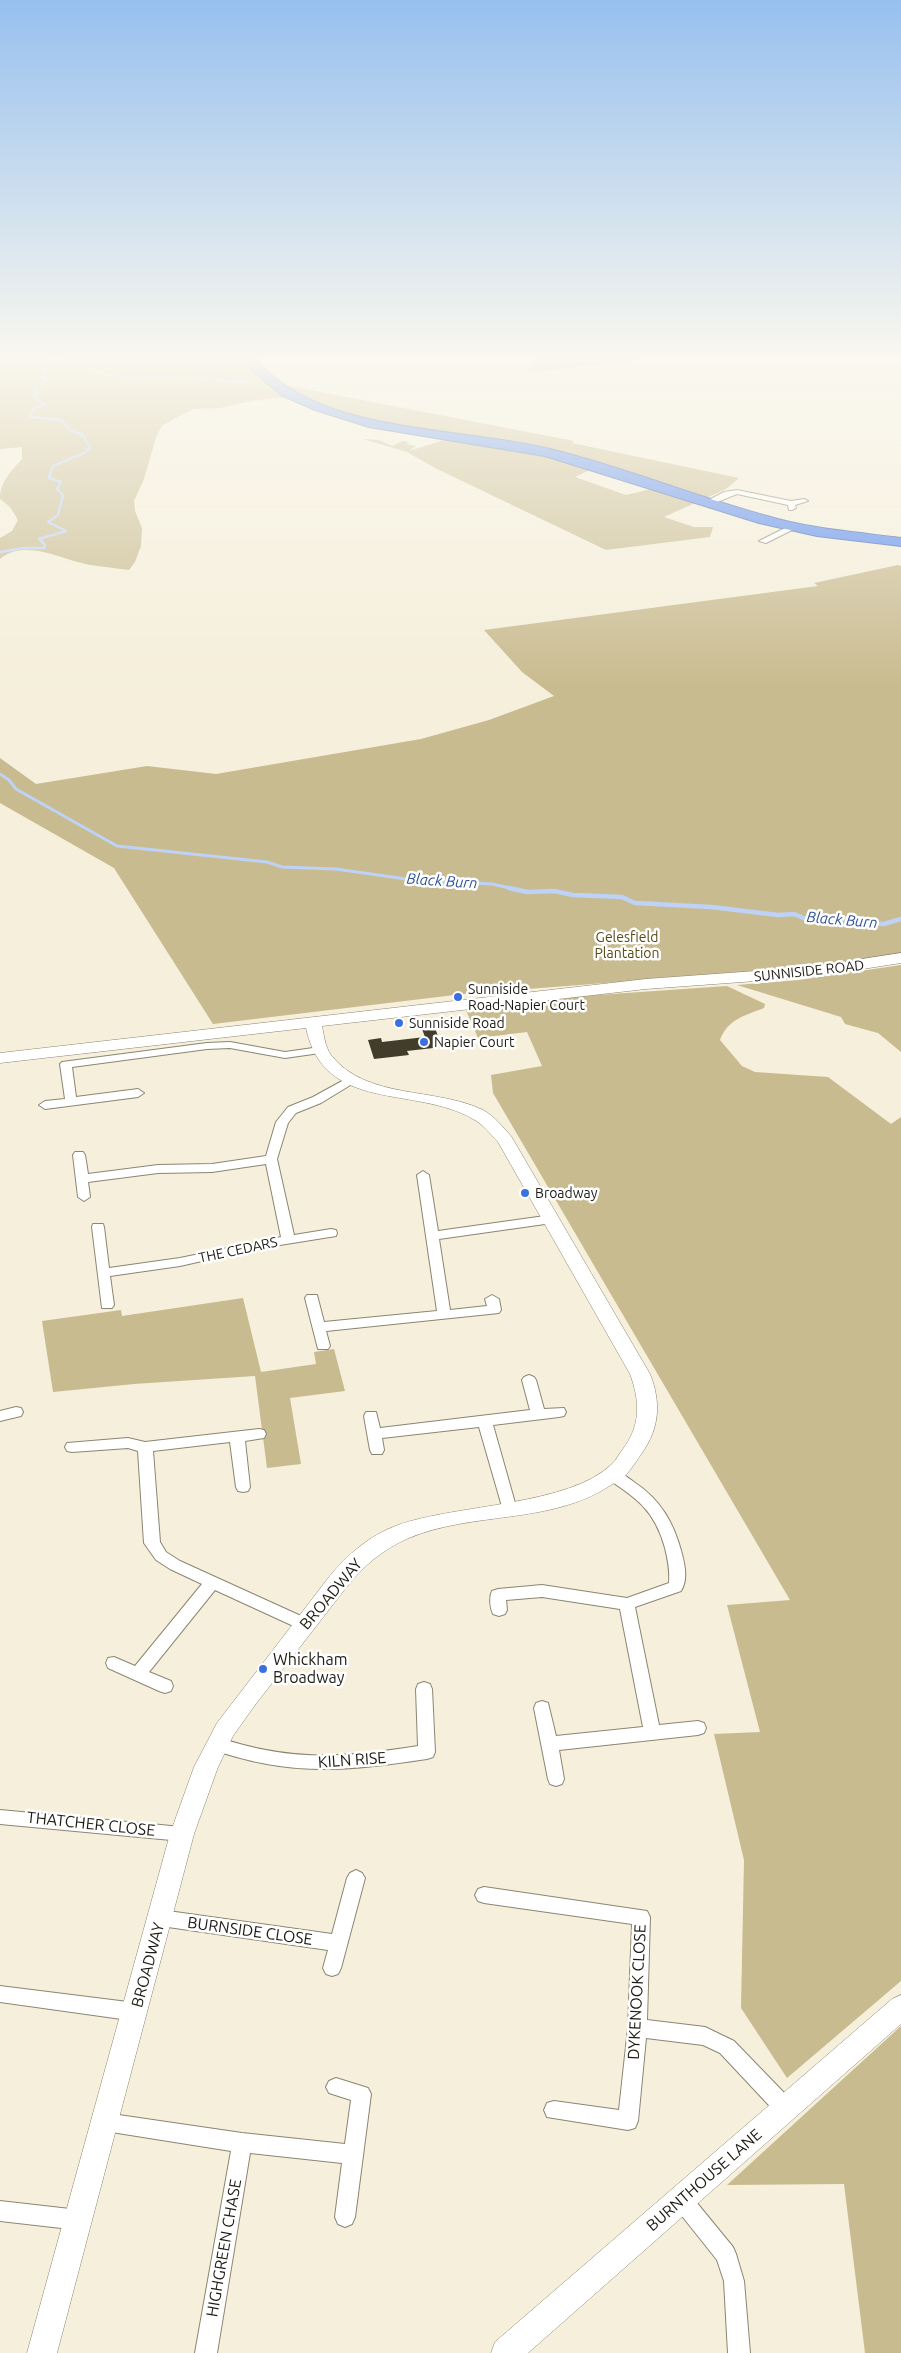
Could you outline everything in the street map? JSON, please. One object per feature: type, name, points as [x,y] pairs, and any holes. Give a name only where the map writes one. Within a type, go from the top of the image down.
[{"type":"highway","points":[[599,468],[707,503],[794,528],[901,542]]},
{"type":"street","points":[[707,503],[727,494],[737,492],[792,505],[804,501]]},
{"type":"street","points":[[762,541],[794,528]]},
{"type":"street","name":"SUNNISIDE ROAD","points":[[0,1058],[646,984],[811,972],[901,958]]},
{"type":"street","name":"BROADWAY","points":[[42,2353],[136,2012],[182,1834],[199,1785],[217,1744],[252,1692],[340,1580],[372,1547],[421,1524],[542,1505],[593,1487],[628,1459],[645,1427],[650,1408],[640,1374],[505,1140],[478,1115],[437,1100],[390,1092],[353,1079],[332,1066],[320,1050],[313,1021]]},
{"type":"street","points":[[71,1102],[66,1064],[207,1046],[230,1045],[285,1055],[320,1050]]},
{"type":"street","name":"THE CEDARS","points":[[104,1272],[180,1262],[288,1239],[271,1160],[282,1122],[292,1110],[317,1100],[353,1079]]},
{"type":"street","points":[[45,1105],[138,1094]]},
{"type":"street","points":[[79,1155],[84,1197]]},
{"type":"street","points":[[82,1179],[158,1169],[212,1168],[271,1160]]},
{"type":"street","points":[[423,1175],[444,1315]]},
{"type":"street","points":[[432,1236],[552,1219]]},
{"type":"street","points":[[98,1227],[107,1305]]},
{"type":"street","points":[[288,1239],[331,1233]]},
{"type":"street","points":[[312,1298],[323,1346]]},
{"type":"street","points":[[319,1327],[494,1310],[492,1299]]},
{"type":"street","points":[[529,1380],[538,1414]]},
{"type":"street","points":[[0,1416],[16,1412]]},
{"type":"street","points":[[374,1434],[559,1412]]},
{"type":"street","points":[[371,1416],[377,1450]]},
{"type":"street","points":[[485,1421],[510,1510]]},
{"type":"street","points":[[72,1447],[128,1443],[145,1447],[259,1434]]},
{"type":"street","points":[[237,1437],[243,1487]]},
{"type":"street","points":[[145,1447],[152,1544],[161,1556],[175,1566],[306,1625]]},
{"type":"street","points":[[499,1610],[498,1595],[542,1592],[627,1604],[676,1587],[679,1570],[668,1527],[661,1514],[643,1497],[611,1474]]},
{"type":"street","points":[[138,1674],[213,1582]]},
{"type":"street","points":[[627,1604],[652,1733]]},
{"type":"street","points":[[114,1663],[165,1686]]},
{"type":"street","name":"KILN RISE","points":[[217,1744],[270,1761],[322,1764],[427,1752],[424,1689]]},
{"type":"street","points":[[542,1708],[556,1779]]},
{"type":"street","points":[[549,1744],[698,1728]]},
{"type":"street","name":"THATCHER CLOSE","points":[[0,1817],[182,1834]]},
{"type":"street","points":[[332,1968],[356,1878]]},
{"type":"street","name":"DYKENOOK CLOSE","points":[[484,1895],[641,1917],[637,2028],[628,2121],[554,2110]]},
{"type":"street","name":"BURNSIDE CLOSE","points":[[161,1918],[339,1943]]},
{"type":"street","points":[[0,1994],[136,2012]]},
{"type":"street","name":"BURNTHOUSE LANE","points":[[506,2353],[901,2007]]},
{"type":"street","points":[[637,2028],[705,2036],[716,2041],[727,2047],[786,2109]]},
{"type":"street","points":[[336,2087],[361,2094],[345,2217]]},
{"type":"street","points":[[105,2122],[242,2143],[353,2155]]},
{"type":"street","name":"HIGHGREEN CHASE","points":[[206,2353],[242,2143]]},
{"type":"street","points":[[681,2200],[726,2254],[734,2282],[739,2353]]},
{"type":"street","points":[[0,2211],[79,2220]]},
{"type":"green space","points":[[14,468],[147,468],[134,501],[135,511],[142,528],[141,546],[135,562],[129,570],[90,565],[32,550],[10,553],[0,559],[0,538],[12,531],[18,520],[10,507],[0,499],[2,487]]},
{"type":"green space","points":[[435,468],[588,468],[592,469],[575,477],[626,495],[651,489],[695,503],[664,517],[694,527],[713,527],[710,537],[606,550]]},
{"type":"green space","points":[[610,468],[690,468],[739,478],[726,489],[704,499]]},
{"type":"green space","name":"Gelesfield Plantation","points":[[898,565],[901,566],[901,953],[799,968],[463,994],[213,1024],[114,868],[0,803],[0,758],[36,784],[147,766],[216,774],[421,739],[489,720],[554,696],[522,672],[484,630],[818,586],[814,583]]},
{"type":"green space","points":[[901,965],[901,1052],[878,1033],[845,1024],[841,1017],[737,985],[799,980]]},
{"type":"green space","points":[[727,986],[765,1004],[764,1008],[743,1016],[727,1027],[720,1040],[742,1066],[755,1072],[828,1077],[891,1124],[901,1117],[901,1981],[787,2078],[741,2008],[744,1860],[714,1734],[760,1732],[727,1605],[790,1600],[493,1093],[491,1075],[542,1066],[527,1032],[478,1038],[466,1010],[583,996]]},
{"type":"green space","points":[[243,1298],[261,1372],[316,1364],[314,1352],[334,1349],[345,1391],[290,1398],[301,1464],[267,1468],[255,1376],[134,1384],[53,1392],[42,1321],[121,1310],[122,1316]]},
{"type":"green space","points":[[901,2026],[901,2353],[865,2353],[844,2184],[727,2185]]},
{"type":"building","name":"Napier Court","points":[[435,1028],[442,1047],[407,1051],[409,1055],[374,1059],[368,1040],[381,1038],[382,1042],[425,1037],[422,1029]]},
{"type":"waterway","name":"Black Burn","points":[[0,552],[23,548],[44,548],[45,545],[39,539],[66,531],[48,522],[58,515],[63,495],[57,489],[61,482],[49,478],[52,468]]},
{"type":"waterway","name":"Black Burn","points":[[0,774],[9,780],[16,789],[117,846],[267,862],[282,867],[336,869],[406,879],[492,884],[514,889]]},
{"type":"waterway","name":"Black Burn","points":[[509,888],[527,892],[554,891],[573,895],[622,897],[635,903],[711,907],[778,915],[794,914],[806,919],[849,919],[863,923],[884,924],[901,919]]},
{"type":"place","name":"Sunniside Road-Napier Court","points":[[458,997]]},
{"type":"place","name":"Sunniside Road","points":[[399,1023]]},
{"type":"place","name":"Napier Court","points":[[424,1042]]},
{"type":"place","name":"Broadway","points":[[525,1193]]},
{"type":"place","name":"Whickham Broadway","points":[[263,1669]]}]
